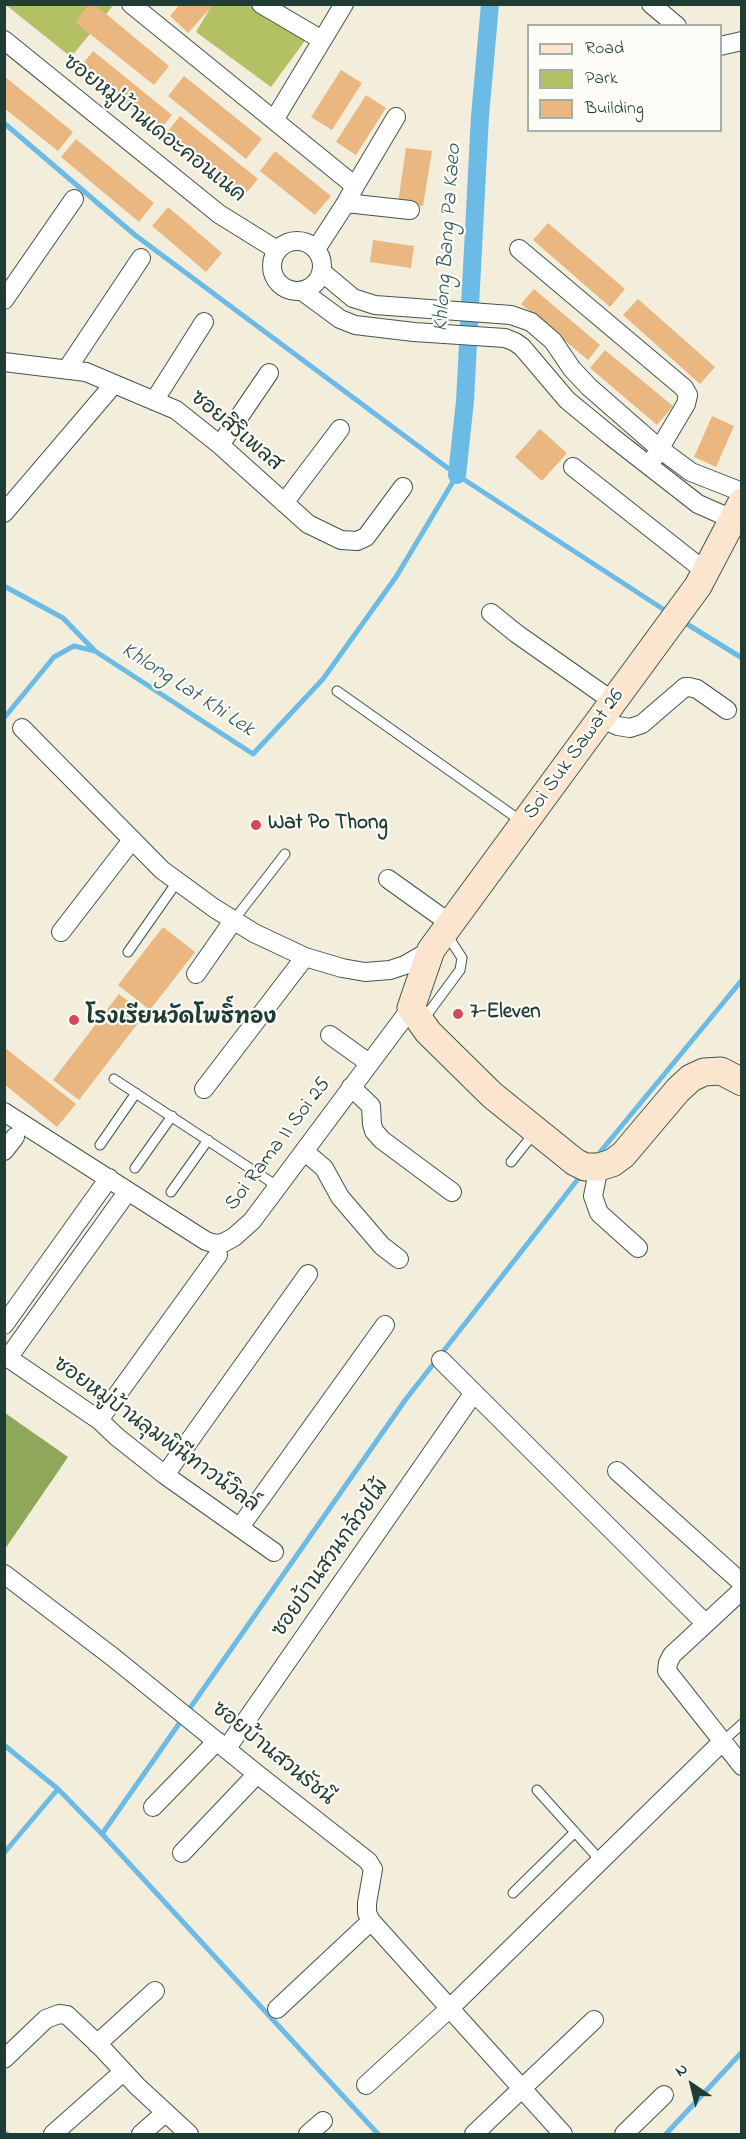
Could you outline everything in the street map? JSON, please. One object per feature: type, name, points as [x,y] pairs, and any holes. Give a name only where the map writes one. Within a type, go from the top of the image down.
[{"type":"street","points":[[261,4],[322,40]]},
{"type":"street","points":[[274,120],[344,4]]},
{"type":"street","points":[[651,4],[675,24]]},
{"type":"street","points":[[140,7],[355,186]]},
{"type":"street","name":"ซอยหมู่บ้านเดอะคอนเนค","points":[[4,40],[219,214],[277,250]]},
{"type":"street","points":[[722,46],[741,41]]},
{"type":"street","points":[[316,249],[346,203],[396,117]]},
{"type":"street","points":[[4,300],[74,199]]},
{"type":"street","points":[[346,203],[410,210]]},
{"type":"street","points":[[301,241],[309,243],[321,258],[322,273],[318,281],[302,291],[291,291],[282,287],[275,279],[271,269],[272,259],[277,250],[284,244],[301,241]]},
{"type":"street","points":[[519,249],[684,388],[688,395],[686,404],[648,466]]},
{"type":"street","points":[[67,369],[141,258]]},
{"type":"street","points":[[322,273],[353,298],[375,304],[511,315],[531,322],[553,341],[572,369],[589,387],[660,449],[691,472],[741,492]]},
{"type":"street","points":[[302,291],[340,319],[355,325],[414,332],[505,338],[522,347],[567,400],[648,466],[698,504],[736,521]]},
{"type":"street","points":[[154,400],[204,322]]},
{"type":"street","name":"ซอยสิริเพลส","points":[[4,362],[86,372],[176,410],[220,445],[308,524],[341,540],[357,541],[366,537],[403,487]]},
{"type":"street","points":[[220,445],[269,373]]},
{"type":"street","points":[[4,513],[114,384]]},
{"type":"street","points":[[284,503],[340,429]]},
{"type":"street","points":[[573,467],[702,579]]},
{"type":"street","name":"Soi Suk Sawat 26","points":[[416,1015],[441,937],[652,651],[702,579],[736,521]]},
{"type":"street","points":[[491,613],[608,711],[618,726],[630,728],[642,724],[685,687],[697,689],[727,710]]},
{"type":"street","points":[[22,728],[162,870],[233,921],[284,949],[342,968],[365,972],[390,970],[405,965],[441,937],[388,879]]},
{"type":"street","points":[[61,932],[132,840]]},
{"type":"street","points":[[196,974],[233,921]]},
{"type":"street","points":[[204,1089],[305,957]]},
{"type":"street","points":[[416,1015],[492,1095],[575,1162],[585,1167],[599,1167],[612,1163],[623,1155],[678,1090],[691,1078],[704,1072],[721,1071],[741,1082]]},
{"type":"street","name":"Soi Rama II Soi 25","points":[[4,1112],[206,1241],[216,1244],[229,1240],[244,1230],[369,1063],[416,1015]]},
{"type":"street","points":[[330,1035],[369,1063]]},
{"type":"street","points":[[351,1087],[371,1106],[374,1131],[382,1140],[452,1192]]},
{"type":"street","points":[[304,1151],[324,1168],[340,1197],[367,1229],[382,1246],[399,1259]]},
{"type":"street","points":[[599,1167],[593,1196],[599,1214],[638,1248]]},
{"type":"street","points":[[4,1325],[109,1178]]},
{"type":"street","name":"ซอยหมู่บ้านลุมพินีทาวน์วิลล์","points":[[128,1191],[6,1357],[99,1420],[165,1475],[274,1552]]},
{"type":"street","points":[[99,1420],[218,1255]]},
{"type":"street","points":[[53,1256],[72,1269]]},
{"type":"street","points":[[165,1475],[308,1274]]},
{"type":"street","points":[[240,1527],[386,1325]]},
{"type":"street","points":[[441,1360],[705,1623]]},
{"type":"street","name":"ซอยบ้านสวนกล้วยไม้","points":[[153,1807],[222,1744],[473,1394]]},
{"type":"street","points":[[617,1471],[741,1583]]},
{"type":"street","name":"ซอยบ้านสวนรัชนี","points":[[4,1574],[114,1658],[368,1861],[373,1869],[367,1903],[367,1913],[371,1921]]},
{"type":"street","points":[[741,1590],[672,1655],[667,1671],[741,1766]]},
{"type":"street","points":[[366,2085],[450,2008],[722,1742]]},
{"type":"street","points":[[182,1853],[257,1774]]},
{"type":"street","points":[[277,2009],[371,1921],[563,2134]]},
{"type":"street","points":[[97,2043],[155,1991]]},
{"type":"street","points":[[4,2059],[46,2019],[59,2014],[67,2015],[189,2134]]},
{"type":"street","points":[[474,2134],[594,2020]]},
{"type":"street","points":[[53,2134],[123,2072]]},
{"type":"street","points":[[624,2134],[664,2095]]},
{"type":"street","points":[[141,2134],[165,2113]]},
{"type":"street","points":[[308,2134],[323,2121]]},
{"type":"lane","points":[[337,691],[524,824]]},
{"type":"lane","points":[[233,921],[285,854]]},
{"type":"lane","points":[[128,952],[177,882]]},
{"type":"lane","points":[[114,1079],[278,1186]]},
{"type":"lane","points":[[100,1145],[136,1093]]},
{"type":"lane","points":[[135,1168],[172,1116]]},
{"type":"lane","points":[[512,1162],[536,1130]]},
{"type":"lane","points":[[171,1192],[208,1140]]},
{"type":"lane","points":[[722,1742],[741,1724]]},
{"type":"lane","points":[[537,1790],[600,1860]]},
{"type":"lane","points":[[513,1893],[575,1832]]},
{"type":"green space","points":[[109,4],[112,7],[71,57],[6,5]]},
{"type":"green space","points":[[212,5],[248,5],[307,38],[271,87],[196,32]]},
{"type":"green space","points":[[5,1413],[68,1457],[5,1549]]},
{"type":"building","points":[[89,4],[94,4],[169,66],[154,85],[75,22]]},
{"type":"building","points":[[180,4],[214,4],[188,33],[170,16]]},
{"type":"building","points":[[93,51],[172,115],[159,131],[80,67]]},
{"type":"building","points":[[341,70],[362,83],[332,130],[311,117]]},
{"type":"building","points":[[4,76],[73,132],[58,151],[4,108]]},
{"type":"building","points":[[184,76],[262,139],[246,159],[168,96]]},
{"type":"building","points":[[366,95],[386,108],[356,155],[336,142]]},
{"type":"building","points":[[180,116],[258,179],[241,199],[164,136]]},
{"type":"building","points":[[76,139],[154,203],[139,222],[61,157]]},
{"type":"building","points":[[406,148],[432,151],[423,206],[398,203]]},
{"type":"building","points":[[275,151],[331,196],[315,215],[260,171]]},
{"type":"building","points":[[168,207],[222,253],[206,272],[152,226]]},
{"type":"building","points":[[548,223],[625,289],[610,307],[533,240]]},
{"type":"building","points":[[373,240],[414,246],[411,268],[370,262]]},
{"type":"building","points":[[534,289],[600,345],[588,360],[521,304]]},
{"type":"building","points":[[638,299],[715,367],[700,384],[623,315]]},
{"type":"building","points":[[605,350],[673,406],[657,425],[590,368]]},
{"type":"building","points":[[712,416],[734,426],[716,467],[694,457]]},
{"type":"building","points":[[540,429],[567,453],[542,481],[515,457]]},
{"type":"building","points":[[163,927],[195,952],[150,1010],[118,985]]},
{"type":"building","points":[[119,994],[145,1014],[79,1100],[53,1080]]},
{"type":"building","points":[[4,1047],[76,1104],[57,1127],[4,1084]]},
{"type":"waterway","name":"Khlong Bang Pa Kaeo","points":[[457,475],[465,401],[480,116],[490,4]]},
{"type":"waterway","points":[[4,123],[135,235],[457,475],[669,613]]},
{"type":"waterway","name":"Khlong Lat Khi Lek","points":[[4,718],[54,657],[74,646],[95,651],[253,754],[323,679],[396,577],[457,475]]},
{"type":"waterway","points":[[4,586],[63,618],[95,651]]},
{"type":"waterway","points":[[682,621],[742,658]]},
{"type":"waterway","points":[[596,1157],[742,980]]},
{"type":"waterway","points":[[102,1834],[406,1399],[582,1174]]},
{"type":"waterway","name":"Khlong Lat Khi Lek","points":[[4,1745],[58,1789],[4,1853]]},
{"type":"waterway","points":[[58,1789],[378,2134]]},
{"type":"waterway","points":[[666,2134],[742,2052]]},
{"type":"place","name":"Wat Po Thong","points":[[256,825]]},
{"type":"place","name":"7-Eleven","points":[[458,1014]]},
{"type":"place","name":"โรงเรียนวัดโพธิ์ทอง","points":[[74,1020]]}]
